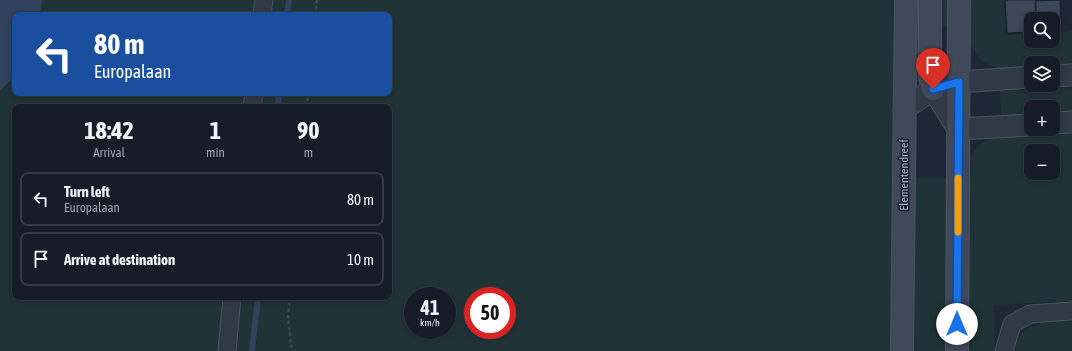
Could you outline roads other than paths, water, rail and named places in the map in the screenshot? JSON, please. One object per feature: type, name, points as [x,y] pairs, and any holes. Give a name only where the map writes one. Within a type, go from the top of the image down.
[{"type":"main road","name":"Elementendreef","points":[[902,351],[906,0]]},
{"type":"main road","points":[[930,0],[930,77],[933,89]]},
{"type":"main road","points":[[957,351],[959,0]]},
{"type":"street","points":[[262,12],[264,0]]},
{"type":"street","points":[[1060,76],[1072,75]]},
{"type":"street","points":[[904,109],[933,89],[959,82],[1024,77]]},
{"type":"street","points":[[933,89],[958,130],[1024,125]]},
{"type":"street","points":[[1060,123],[1072,122]]},
{"type":"street","points":[[227,351],[232,300]]},
{"type":"street","points":[[1004,351],[1012,324],[1030,314],[1072,311]]},
{"type":"water","points":[[0,0],[42,0],[40,12],[12,12],[12,78],[0,91]]},
{"type":"waterway","points":[[287,12],[289,0]]},
{"type":"waterway","points":[[278,104],[279,96]]},
{"type":"waterway","points":[[252,351],[258,300]]}]
